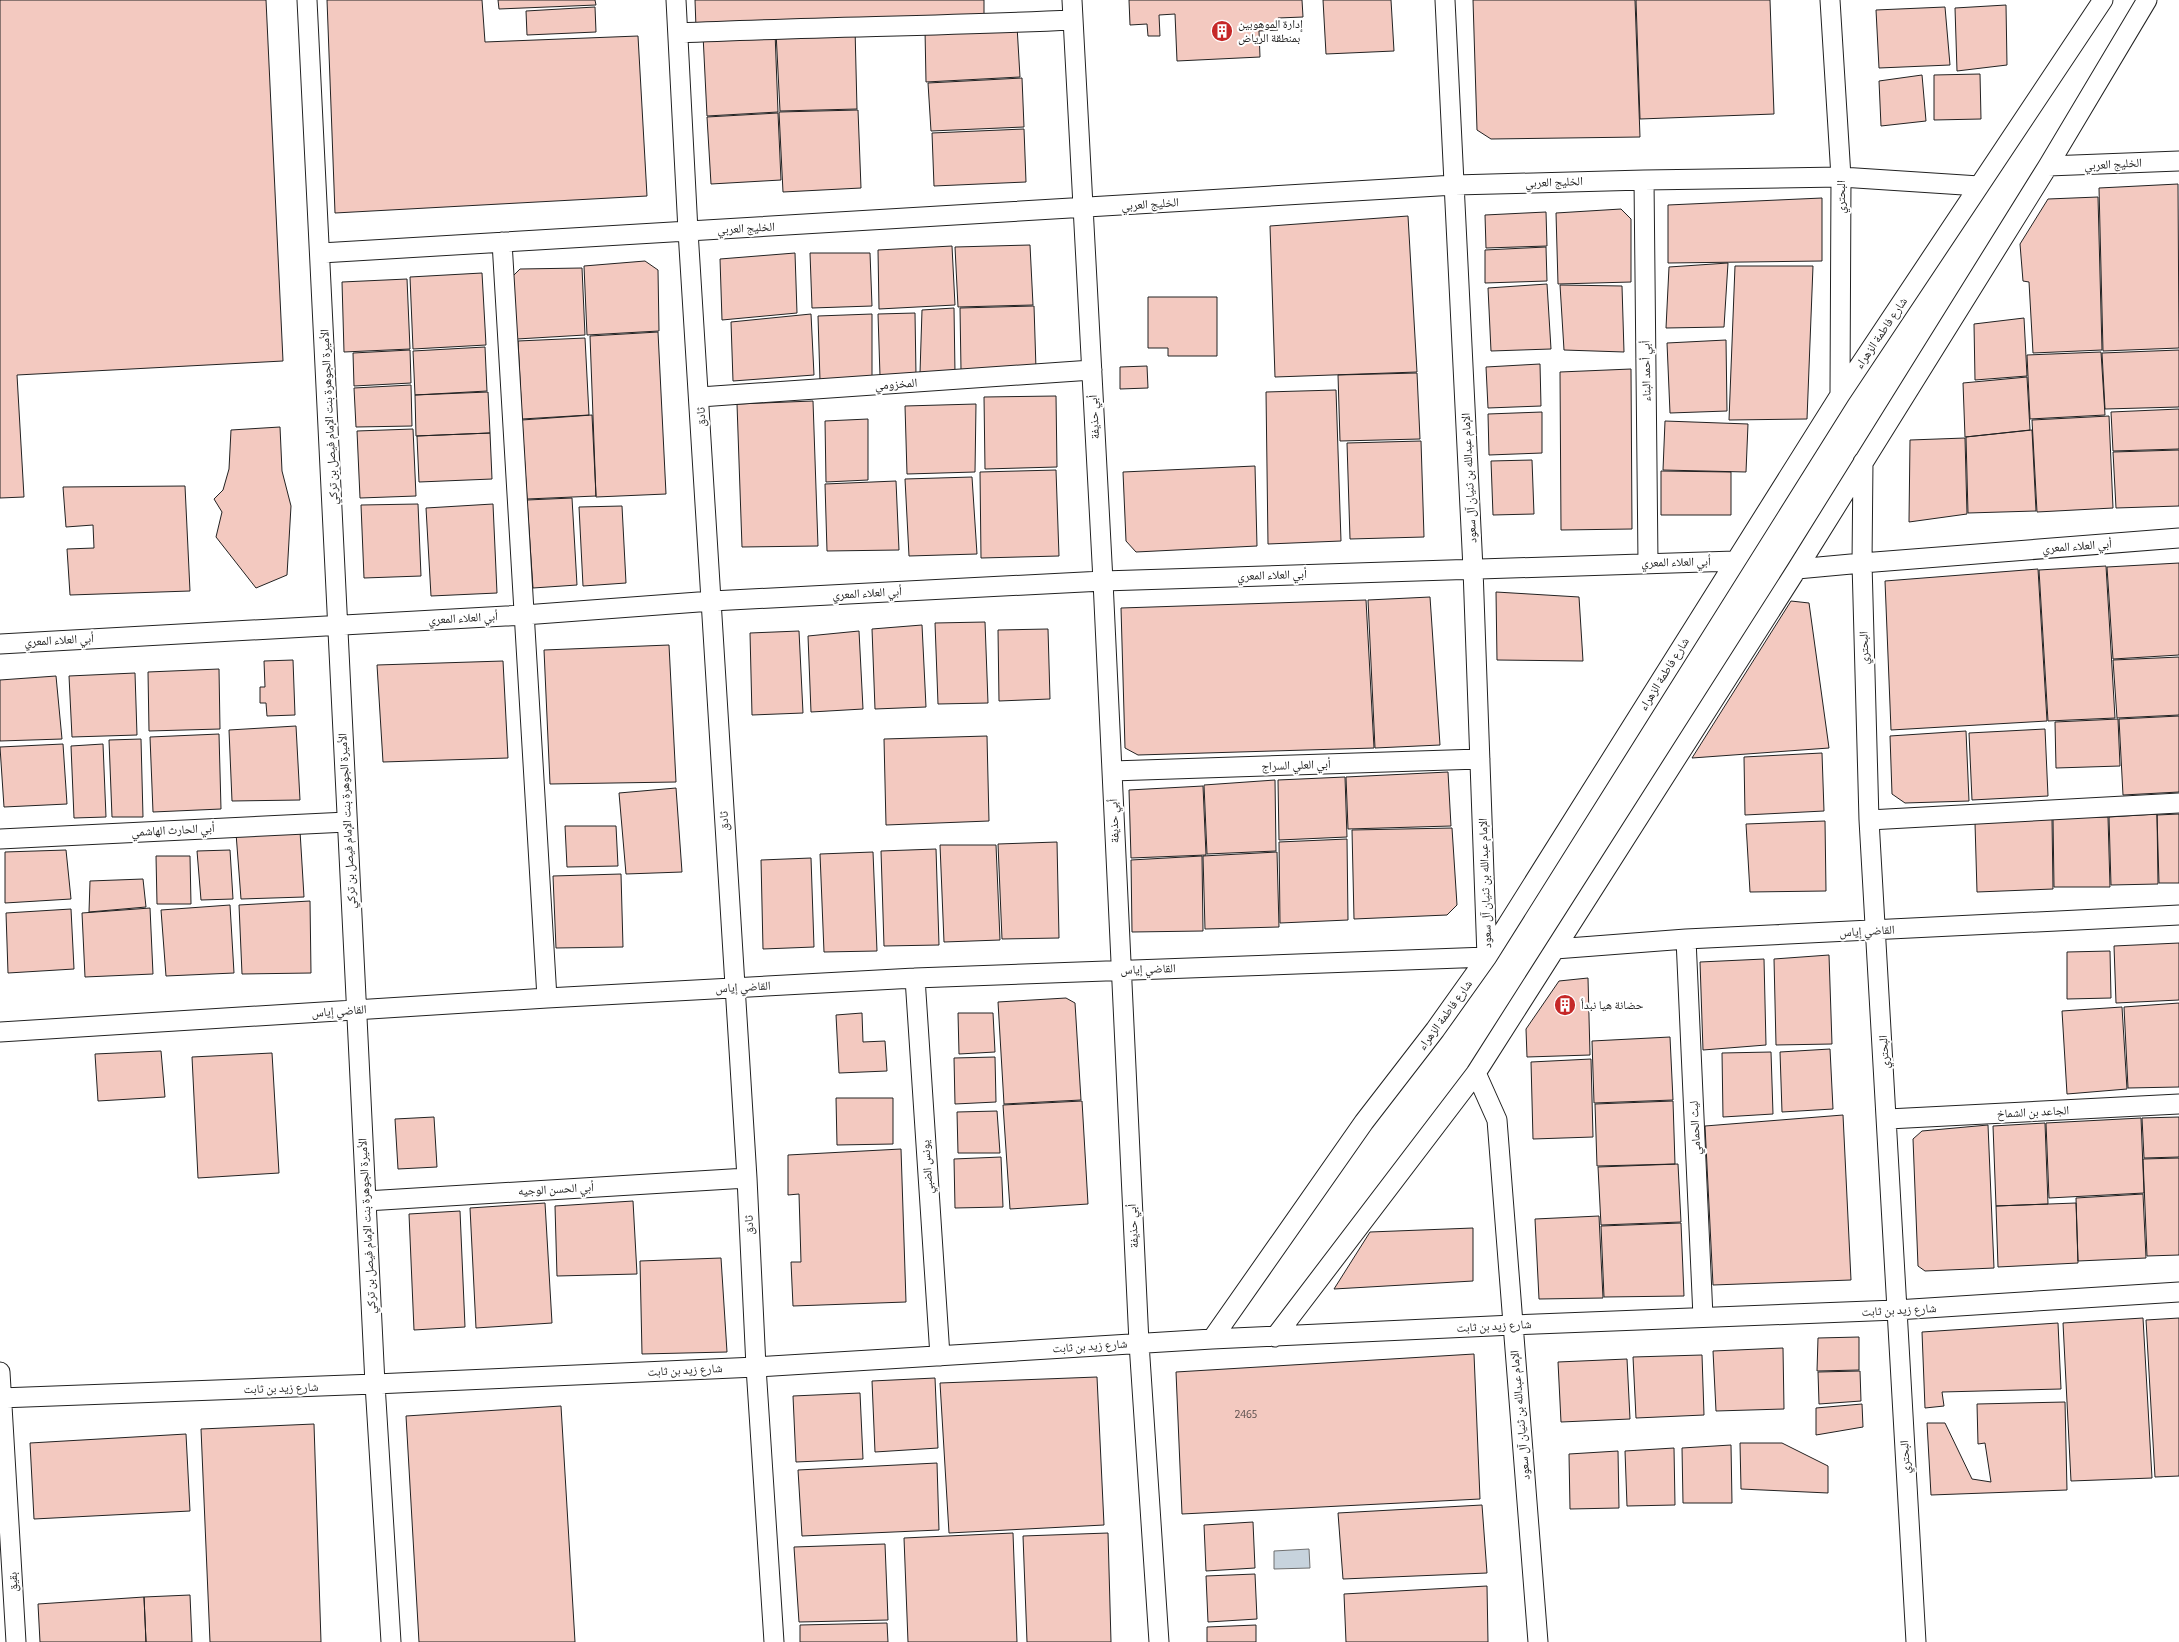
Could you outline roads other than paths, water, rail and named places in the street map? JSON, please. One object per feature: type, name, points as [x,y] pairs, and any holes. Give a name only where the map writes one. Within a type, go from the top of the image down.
[{"type":"street","name":"الأميرة الجوهرة بنت الإمام فيصل بن تركي","points":[[307,0],[321,253],[375,1384],[391,1642]]},
{"type":"street","name":"ثادق","points":[[676,0],[688,231],[700,397],[734,987],[747,1178],[756,1367],[774,1642]]},
{"type":"street","name":"أبي حذيفة","points":[[1072,0],[1103,581],[1139,1343],[1158,1642]]},
{"type":"street","name":"الإمام عبدالله بن ثنيان آل سعود","points":[[1445,0],[1473,569],[1488,957]]},
{"type":"street","name":"البحتري","points":[[1830,0],[1841,177],[1840,395]]},
{"type":"street","name":"شارع فاطمة الزهراء","points":[[1212,1340],[1364,1122],[1488,957],[1840,395],[2103,0]]},
{"type":"street","points":[[1275,1337],[1476,1073],[1796,570],[2048,166],[2147,0]]},
{"type":"street","points":[[679,33],[1073,20]]},
{"type":"street","name":"الخليج العربي","points":[[2048,166],[2179,161]]},
{"type":"street","name":"الخليج العربي","points":[[321,253],[1084,209],[1455,185],[1841,177],[1979,186]]},
{"type":"street","name":"أبي أحمد البناء","points":[[1644,180],[1648,562]]},
{"type":"street","points":[[502,242],[547,998]]},
{"type":"street","name":"المخزومي","points":[[700,397],[1092,370]]},
{"type":"street","name":"البحتري","points":[[1863,462],[1862,562],[1870,820],[1916,1642]]},
{"type":"street","name":"أبي العلاء المعري","points":[[1796,570],[1862,562],[2179,538]]},
{"type":"street","name":"أبي العلاء المعري","points":[[0,644],[524,615],[712,601],[1103,581],[1648,562],[1735,561]]},
{"type":"street","name":"أبي العلي السراج","points":[[1112,771],[1480,758]]},
{"type":"street","points":[[1870,820],[2179,803]]},
{"type":"street","name":"أبي الحارث الهاشمي","points":[[0,839],[347,822]]},
{"type":"street","name":"القاضي إياس","points":[[1555,949],[1686,939],[2179,915]]},
{"type":"street","name":"ليث الحمامي","points":[[1686,939],[1703,1317]]},
{"type":"street","name":"القاضي إياس","points":[[0,1032],[734,987],[915,978],[1488,957]]},
{"type":"street","name":"يونس الضبي","points":[[915,978],[940,1356]]},
{"type":"street","name":"الإمام عبدالله بن ثنيان آل سعود","points":[[1476,1073],[1497,1120],[1538,1642]]},
{"type":"street","name":"الجاعد بن الشماخ","points":[[1888,1119],[2179,1104]]},
{"type":"street","name":"أبي الحسن الوجيه","points":[[366,1200],[747,1178]]},
{"type":"street","name":"شارع زيد بن ثابت","points":[[1,1398],[756,1367],[1139,1343],[1513,1325],[1896,1310],[2179,1292]]},
{"type":"street","name":"بقيق","points":[[0,1372],[16,1642]]},
{"type":"place","name":"إدارة الموهوبين بمنطقة الرياض","points":[[1222,31]]},
{"type":"place","name":"حضانة هيا نبدأ","points":[[1565,1005]]}]
